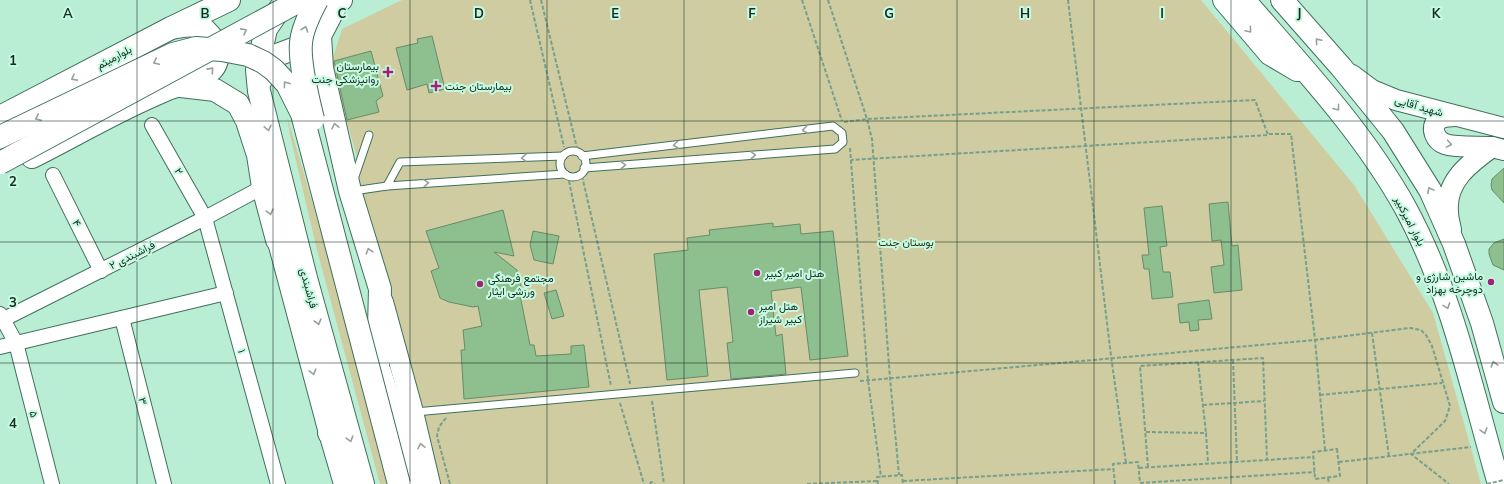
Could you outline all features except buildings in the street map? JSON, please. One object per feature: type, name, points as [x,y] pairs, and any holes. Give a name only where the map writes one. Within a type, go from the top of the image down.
[{"type":"main road","name":"بلوارمیثم","points":[[0,117],[171,28],[229,0]]},
{"type":"main road","name":"فراشبندی","points":[[287,0],[280,7],[266,29],[257,70],[259,90],[306,278],[363,484]]},
{"type":"main road","points":[[0,163],[301,0]]},
{"type":"main road","points":[[317,0],[301,43],[301,59],[312,113],[378,367],[405,420],[430,484]]},
{"type":"main road","points":[[341,0],[337,3],[320,36],[322,68],[350,191],[380,289],[405,420],[414,484]]},
{"type":"main road","points":[[1224,0],[1270,54],[1312,79]]},
{"type":"main road","name":"بلوار امیرکبیر","points":[[1244,0],[1312,79],[1367,147],[1405,208],[1429,258],[1454,325],[1499,484]]},
{"type":"main road","points":[[1282,0],[1341,67],[1393,130],[1430,190],[1454,244],[1482,323],[1504,402]]},
{"type":"main road","points":[[0,174],[151,96],[209,73],[218,56],[216,45],[210,36],[204,29],[190,25],[171,28]]},
{"type":"main road","points":[[0,137],[173,54],[196,48],[232,51],[248,55],[263,62],[274,70],[287,84],[302,114],[399,484]]},
{"type":"main road","points":[[259,90],[264,66],[277,55],[293,49],[310,54],[322,68]]},
{"type":"main road","name":"شهید آقایی","points":[[1341,67],[1372,90],[1396,100],[1504,128]]},
{"type":"main road","points":[[176,86],[215,90],[238,104],[247,121],[258,155],[263,187],[277,240],[306,278]]},
{"type":"main road","points":[[1456,116],[1444,116],[1438,120],[1434,126],[1434,134],[1438,141],[1446,145],[1498,148]]},
{"type":"main road","points":[[1454,244],[1447,211],[1450,191],[1468,164],[1498,148]]},
{"type":"main road","name":"فراشبندی","points":[[277,240],[344,484]]},
{"type":"main road","points":[[378,367],[380,289]]},
{"type":"main road","points":[[329,433],[340,401]]},
{"type":"street","name":"۲","points":[[152,125],[205,218]]},
{"type":"street","name":"۴","points":[[53,175],[101,271]]},
{"type":"street","name":"۲ فراشبندی","points":[[1,318],[101,271],[263,187]]},
{"type":"street","name":"۱","points":[[205,218],[278,484]]},
{"type":"street","points":[[0,347],[226,294]]},
{"type":"street","name":"۵","points":[[1,318],[16,343],[52,484]]},
{"type":"street","name":"۳","points":[[122,318],[164,484]]},
{"type":"lane","points":[[369,135],[350,191],[387,186],[566,175],[574,177],[583,170],[835,148],[843,142],[842,133],[833,126],[580,155]]},
{"type":"lane","points":[[387,186],[400,162],[564,155],[574,152],[580,155],[585,162],[583,170]]},
{"type":"lane","points":[[564,155],[560,164],[566,175]]},
{"type":"lane","points":[[405,420],[855,373]]},
{"type":"path","points":[[530,0],[564,155]]},
{"type":"path","points":[[541,0],[580,155]]},
{"type":"path","points":[[802,0],[844,128]]},
{"type":"path","points":[[828,0],[872,139],[890,378],[899,475],[902,475],[903,482],[1114,469]]},
{"type":"path","points":[[1068,0],[1111,359],[1126,463]]},
{"type":"path","points":[[842,122],[1081,108],[1255,100],[1268,134]]},
{"type":"path","points":[[851,160],[1268,134],[1291,134],[1315,340],[1325,450]]},
{"type":"path","points":[[850,146],[868,380],[881,477]]},
{"type":"path","points":[[583,170],[630,383],[624,384]]},
{"type":"path","points":[[566,175],[611,386],[617,385]]},
{"type":"path","points":[[853,381],[1315,340],[1410,328],[1421,330],[1426,335],[1432,346],[1450,406],[1445,421],[1411,454]]},
{"type":"path","points":[[1372,333],[1389,457]]},
{"type":"path","points":[[1148,467],[1140,366],[1263,358],[1267,460]]},
{"type":"path","points":[[1233,360],[1237,462]]},
{"type":"path","points":[[1198,362],[1208,464]]},
{"type":"path","points":[[1320,395],[1443,383]]},
{"type":"path","points":[[652,400],[664,484]]},
{"type":"path","points":[[1203,405],[1264,401]]},
{"type":"path","points":[[620,402],[644,484]]},
{"type":"path","points":[[447,417],[438,427],[437,436],[450,484]]},
{"type":"path","points":[[1146,432],[1206,433]]},
{"type":"path","points":[[1339,462],[1488,446]]},
{"type":"path","points":[[1337,449],[1340,476],[1315,479],[1313,457],[1313,452],[1337,449]]},
{"type":"path","points":[[1411,454],[1449,484]]},
{"type":"path","points":[[1138,468],[1313,457]]},
{"type":"path","points":[[1115,484],[1113,464],[1138,462],[1140,483],[1315,472]]},
{"type":"path","points":[[807,484],[878,483],[877,477],[899,475]]},
{"type":"path","points":[[1328,478],[1328,484]]},
{"type":"path","points":[[1487,484],[1504,480]]},
{"type":"path","points":[[650,484],[651,482],[655,484]]},
{"type":"green space","name":"بوستان جنت","points":[[402,0],[1201,0],[1354,185],[1433,313],[1481,484],[440,484],[363,202],[357,158],[331,64],[342,29]]},
{"type":"green space","points":[[287,116],[316,215],[390,484],[380,484],[316,246],[290,135]]},
{"type":"place","name":"بیمارستان روانپزشکی جنت","points":[[388,72]]},
{"type":"place","name":"بیمارستان جنت","points":[[436,86]]},
{"type":"place","name":"هتل امیر کبیر","points":[[757,273]]},
{"type":"place","name":"ماشین شارژی و دوچرخه بهزاد","points":[[1491,282]]},
{"type":"place","name":"مجتمع فرهنگی ورزشی ایثار","points":[[480,284]]},
{"type":"place","name":"هتل امیر کبیر شیراز","points":[[751,312]]}]
